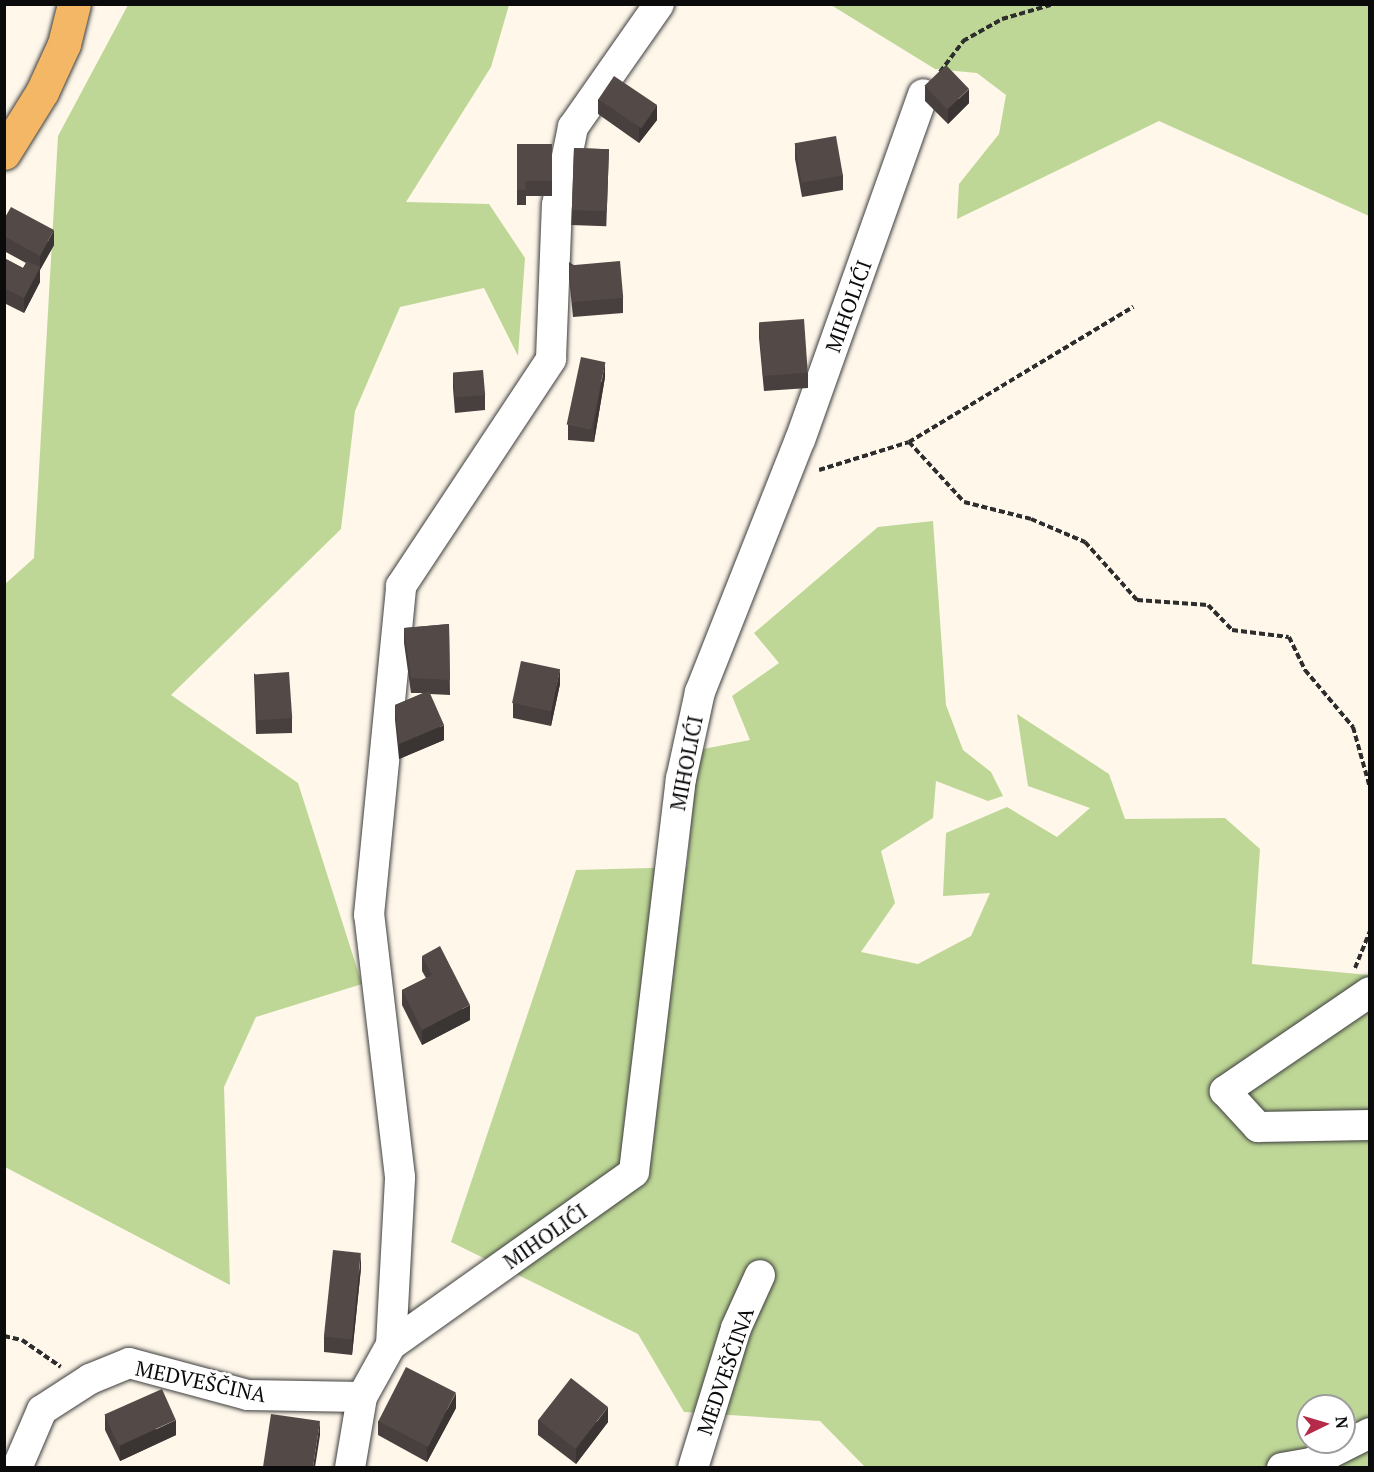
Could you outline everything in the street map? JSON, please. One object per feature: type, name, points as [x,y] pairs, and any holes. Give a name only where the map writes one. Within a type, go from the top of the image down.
[{"type":"main road","points":[[4,153],[60,54],[74,4]]},
{"type":"street","name":"MIHOLIĆI","points":[[392,1345],[400,1177],[369,915],[401,586],[551,359],[557,206],[573,127],[659,4]]},
{"type":"street","name":"MIHOLIĆI","points":[[350,1467],[362,1397],[392,1345],[634,1172],[681,779],[700,692],[784,481],[923,94]]},
{"type":"street","points":[[1370,992],[1225,1091],[1258,1127],[1370,1125]]},
{"type":"street","name":"MEDVEŠČINA","points":[[693,1467],[736,1328],[760,1275]]},
{"type":"street","name":"MEDVEŠČINA","points":[[17,1467],[42,1410],[79,1386],[129,1363],[248,1395],[362,1397]]},
{"type":"street","points":[[1282,1467],[1311,1463],[1370,1433]]},
{"type":"path","points":[[923,94],[963,41],[1002,19],[1053,4]]},
{"type":"path","points":[[784,481],[909,442],[1133,307]]},
{"type":"path","points":[[909,442],[964,502],[1031,519],[1086,542],[1137,600],[1208,605],[1232,630],[1289,637],[1305,670],[1353,728],[1370,788]]},
{"type":"path","points":[[4,1335],[52,1358],[79,1386]]},
{"type":"green space","points":[[128,5],[509,5],[491,67],[406,202],[489,204],[525,258],[518,356],[484,288],[400,307],[355,411],[341,529],[171,695],[298,783],[362,984],[256,1017],[224,1087],[230,1285],[5,1167],[4,585],[34,558],[58,136]]},
{"type":"green space","points":[[831,5],[1369,5],[1369,216],[1159,121],[957,219],[959,184],[999,134],[1006,95],[977,73],[935,69]]},
{"type":"green space","points":[[933,521],[946,705],[963,750],[991,772],[1003,796],[988,801],[936,781],[933,818],[881,851],[895,903],[861,952],[918,964],[971,936],[990,893],[943,896],[946,833],[1007,807],[1057,837],[1090,808],[1028,786],[1017,714],[1109,774],[1125,819],[1225,818],[1260,849],[1252,964],[1369,975],[1369,1467],[865,1467],[820,1421],[684,1412],[638,1334],[451,1242],[576,870],[687,867],[698,750],[750,740],[732,696],[779,663],[754,633],[878,527]]},
{"type":"building","points":[[946,65],[969,89],[947,110],[924,86]]},
{"type":"building","points":[[614,76],[657,105],[641,128],[598,99]]},
{"type":"building","points":[[836,136],[843,175],[802,183],[795,143]]},
{"type":"building","points":[[517,144],[552,144],[552,181],[525,181],[526,190],[517,190]]},
{"type":"building","points":[[574,148],[609,149],[607,211],[572,210]]},
{"type":"building","points":[[11,207],[54,230],[40,256],[4,236],[4,219]]},
{"type":"building","points":[[4,258],[23,268],[27,261],[40,267],[24,298],[4,288]]},
{"type":"building","points":[[620,261],[623,298],[572,302],[569,265]]},
{"type":"building","points":[[804,319],[808,373],[763,376],[759,322]]},
{"type":"building","points":[[581,357],[605,362],[591,430],[567,424]]},
{"type":"building","points":[[483,370],[485,395],[455,398],[453,373]]},
{"type":"building","points":[[449,624],[450,680],[411,678],[404,628]]},
{"type":"building","points":[[521,661],[560,669],[551,711],[512,703]]},
{"type":"building","points":[[289,672],[292,718],[257,720],[254,674]]},
{"type":"building","points":[[429,691],[444,725],[399,744],[395,705]]},
{"type":"building","points":[[440,946],[470,1005],[422,1030],[402,990],[432,975],[422,956]]},
{"type":"building","points":[[333,1250],[361,1253],[352,1339],[324,1337]]},
{"type":"building","points":[[406,1367],[456,1392],[428,1447],[378,1421]]},
{"type":"building","points":[[571,1378],[608,1407],[575,1449],[538,1420]]},
{"type":"building","points":[[162,1389],[176,1420],[118,1446],[104,1415]]},
{"type":"building","points":[[271,1414],[320,1421],[313,1467],[263,1467]]}]
